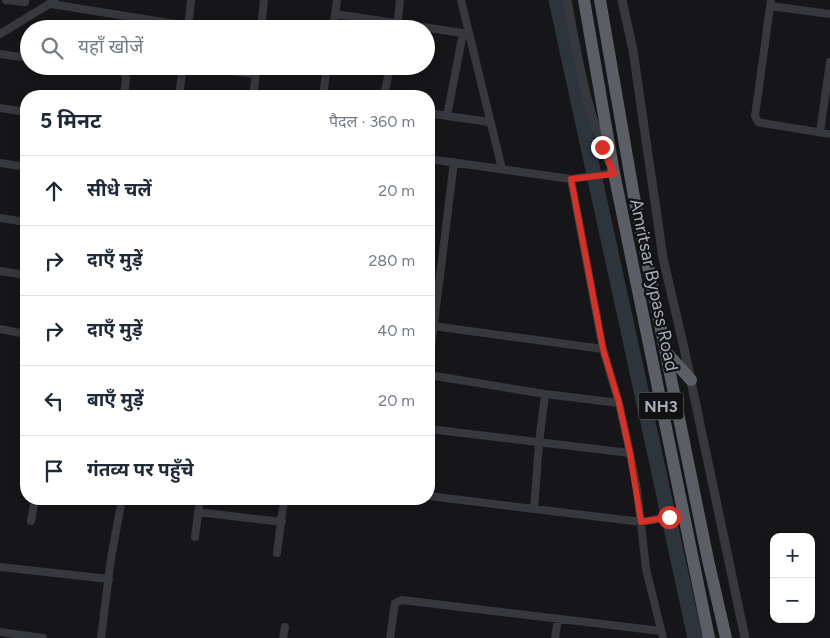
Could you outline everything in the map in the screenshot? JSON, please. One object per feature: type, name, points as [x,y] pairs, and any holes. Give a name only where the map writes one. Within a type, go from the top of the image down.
[{"type":"highway","name":"NH3","points":[[584,0],[614,174]]},
{"type":"highway","name":"NH3","points":[[600,0],[634,197],[666,351]]},
{"type":"highway","name":"Amritsar Bypass Road","points":[[614,174],[709,638]]},
{"type":"highway","name":"Amritsar Bypass Road","points":[[666,351],[708,560],[726,638]]},
{"type":"highway","points":[[666,351],[691,380]]},
{"type":"street","points":[[6,0],[25,1],[31,16]]},
{"type":"street","points":[[189,20],[191,0]]},
{"type":"street","points":[[262,20],[264,0]]},
{"type":"street","points":[[334,20],[337,0]]},
{"type":"street","points":[[398,20],[400,0]]},
{"type":"street","points":[[461,0],[466,34],[502,169]]},
{"type":"street","points":[[435,160],[571,179],[614,174],[602,147],[590,107],[567,0]]},
{"type":"street","points":[[622,0],[633,50],[663,258],[691,380],[745,638]]},
{"type":"street","points":[[24,20],[54,2],[150,20]]},
{"type":"street","points":[[830,14],[771,3],[755,116],[758,122],[762,123],[830,134]]},
{"type":"street","points":[[335,14],[366,20]]},
{"type":"street","points":[[0,40],[0,34],[20,22]]},
{"type":"street","points":[[435,30],[466,34]]},
{"type":"street","points":[[447,116],[466,34]]},
{"type":"street","points":[[0,54],[20,57]]},
{"type":"street","points":[[820,132],[830,62]]},
{"type":"street","points":[[125,75],[125,90]]},
{"type":"street","points":[[179,90],[181,75]]},
{"type":"street","points":[[254,90],[255,75]]},
{"type":"street","points":[[323,90],[326,75]]},
{"type":"street","points":[[385,90],[388,75]]},
{"type":"street","points":[[0,108],[20,111]]},
{"type":"street","points":[[435,114],[490,122]]},
{"type":"street","points":[[435,310],[454,162]]},
{"type":"street","points":[[0,163],[20,166]]},
{"type":"street","points":[[390,638],[395,603],[402,600],[662,634],[646,570],[641,522],[630,454],[619,403],[603,349],[571,179]]},
{"type":"street","points":[[0,218],[20,221]]},
{"type":"street","points":[[0,270],[20,274]]},
{"type":"street","points":[[435,326],[603,349]]},
{"type":"street","points":[[0,329],[20,333]]},
{"type":"street","points":[[435,376],[545,394],[619,403]]},
{"type":"street","points":[[534,509],[545,394]]},
{"type":"street","points":[[435,430],[630,454]]},
{"type":"street","points":[[435,497],[641,522],[684,512]]},
{"type":"street","points":[[31,521],[34,505]]},
{"type":"street","points":[[101,638],[121,505]]},
{"type":"street","points":[[195,537],[199,505]]},
{"type":"street","points":[[277,553],[283,505]]},
{"type":"street","points":[[198,512],[282,522]]},
{"type":"street","points":[[0,567],[109,579]]},
{"type":"street","points":[[555,638],[558,619]]},
{"type":"street","points":[[283,638],[285,627]]},
{"type":"street","points":[[0,632],[43,638]]},
{"type":"waterway","points":[[556,0],[695,638]]},
{"type":"route","points":[[602,147],[614,174],[571,179],[603,349],[619,403],[630,454],[641,522],[669,517]]}]
